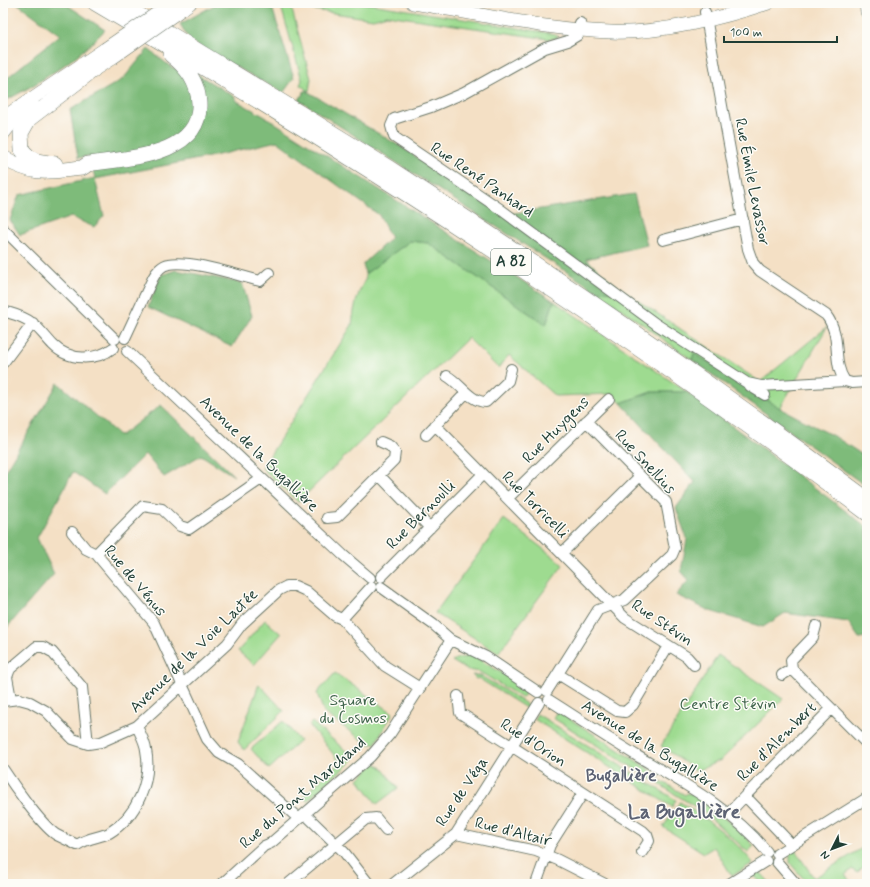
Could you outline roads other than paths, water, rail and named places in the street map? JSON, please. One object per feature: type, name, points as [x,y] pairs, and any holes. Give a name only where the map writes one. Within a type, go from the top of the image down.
[{"type":"highway","name":"A 82","points":[[95,3],[343,153],[505,258],[684,381],[867,513]]},
{"type":"highway","name":"A 82","points":[[120,3],[321,125],[489,233],[686,369],[867,499]]},
{"type":"highway","points":[[3,158],[22,168],[43,172],[82,168],[88,164],[165,150],[182,140],[190,133],[196,121],[199,106],[199,95],[192,78],[181,63],[150,42],[142,31]]},
{"type":"highway","points":[[88,164],[82,162],[46,164],[36,162],[22,150],[20,139],[24,125],[29,119],[93,70]]},
{"type":"main road","points":[[413,3],[612,32],[640,31],[768,3]]},
{"type":"main road","points":[[459,3],[580,27]]},
{"type":"main road","points":[[706,16],[740,3]]},
{"type":"main road","points":[[866,3],[867,12]]},
{"type":"main road","points":[[3,118],[108,54],[181,5]]},
{"type":"main road","points":[[3,134],[17,119],[93,70],[108,54]]},
{"type":"street","name":"Rue Émile Levassor","points":[[706,16],[748,249],[753,263],[760,271],[826,315],[836,332],[841,375],[845,381]]},
{"type":"street","name":"Rue René Panhard","points":[[580,27],[578,35],[568,41],[545,48],[464,93],[431,107],[394,118],[391,126],[391,132],[401,143],[500,209],[656,324],[765,395]]},
{"type":"street","points":[[663,240],[743,219]]},
{"type":"street","points":[[3,228],[118,342],[120,353],[127,351],[130,344],[118,342]]},
{"type":"street","points":[[3,311],[22,316],[33,323],[54,346],[74,357],[83,358],[98,356],[118,342],[158,270],[167,264],[198,267],[260,281],[269,273]]},
{"type":"street","points":[[3,363],[33,323]]},
{"type":"street","name":"Avenue de la Bugallière","points":[[127,351],[343,555],[376,582],[434,625],[451,640],[486,657],[637,756],[691,787],[728,814],[796,884]]},
{"type":"street","points":[[447,376],[454,380],[466,393],[480,402],[486,402],[508,381],[511,369]]},
{"type":"street","name":"Rue René Panhard","points":[[747,383],[761,386],[845,381],[852,383],[867,382]]},
{"type":"street","points":[[426,435],[466,393]]},
{"type":"street","name":"Rue Huygens","points":[[508,498],[609,399]]},
{"type":"street","name":"Rue Snellius","points":[[544,696],[598,610],[613,606],[624,600],[672,555],[675,548],[666,502],[586,421]]},
{"type":"street","name":"Rue Torricelli","points":[[436,425],[613,606]]},
{"type":"street","points":[[327,518],[337,517],[394,460],[395,452],[390,446],[381,442]]},
{"type":"street","name":"Rue Bernoulli","points":[[376,582],[483,474]]},
{"type":"street","points":[[379,475],[430,528]]},
{"type":"street","points":[[562,554],[640,476]]},
{"type":"street","points":[[96,554],[143,506],[162,509],[180,526],[189,529],[262,479]]},
{"type":"street","name":"Rue de Vénus","points":[[72,532],[86,548],[96,554],[154,623],[207,739],[219,753],[238,764],[336,844],[369,884]]},
{"type":"street","points":[[376,582],[342,619],[385,666],[420,688]]},
{"type":"street","name":"Avenue de la Voie Lactée","points":[[88,744],[111,739],[137,726],[227,644],[242,624],[279,590],[287,586],[295,586],[306,591],[335,616],[342,619]]},
{"type":"street","name":"Rue Stévin","points":[[613,606],[625,618],[687,657],[694,665]]},
{"type":"street","points":[[816,626],[813,637],[791,660],[792,669],[867,744]]},
{"type":"street","name":"Rue du Pont Marchand","points":[[222,884],[264,846],[271,843],[370,758],[390,734],[451,640]]},
{"type":"street","points":[[558,674],[617,711],[624,712],[633,705],[668,646]]},
{"type":"street","points":[[36,647],[43,647],[52,652],[82,687],[88,744],[73,739],[52,717],[38,706],[19,699],[7,700],[7,677],[10,669],[36,647]]},
{"type":"street","points":[[782,675],[792,669]]},
{"type":"street","name":"Rue d'Orion","points":[[458,696],[460,713],[647,835],[649,840],[642,852]]},
{"type":"street","name":"Rue de Véga","points":[[393,884],[456,834],[544,696]]},
{"type":"street","name":"Rue d'Alembert","points":[[728,814],[831,709]]},
{"type":"street","points":[[3,769],[13,785],[46,826],[55,834],[77,845],[86,838],[108,833],[126,817],[139,800],[145,784],[148,766],[146,748],[137,726]]},
{"type":"street","points":[[536,884],[546,855],[583,793]]},
{"type":"street","name":"Rue d'Alembert","points":[[745,796],[792,845]]},
{"type":"street","points":[[729,884],[867,798]]},
{"type":"street","points":[[288,884],[366,819],[376,818],[386,830]]},
{"type":"street","name":"Rue d'Altair","points":[[456,834],[536,851],[605,884]]},
{"type":"district","name":"Bugallière","points":[[621,776]]},
{"type":"district","name":"La Bugallière","points":[[684,812]]},
{"type":"park label","name":"Centre Stévin","points":[[728,704]]},
{"type":"park label","name":"Square du Cosmos","points":[[353,709]]}]
